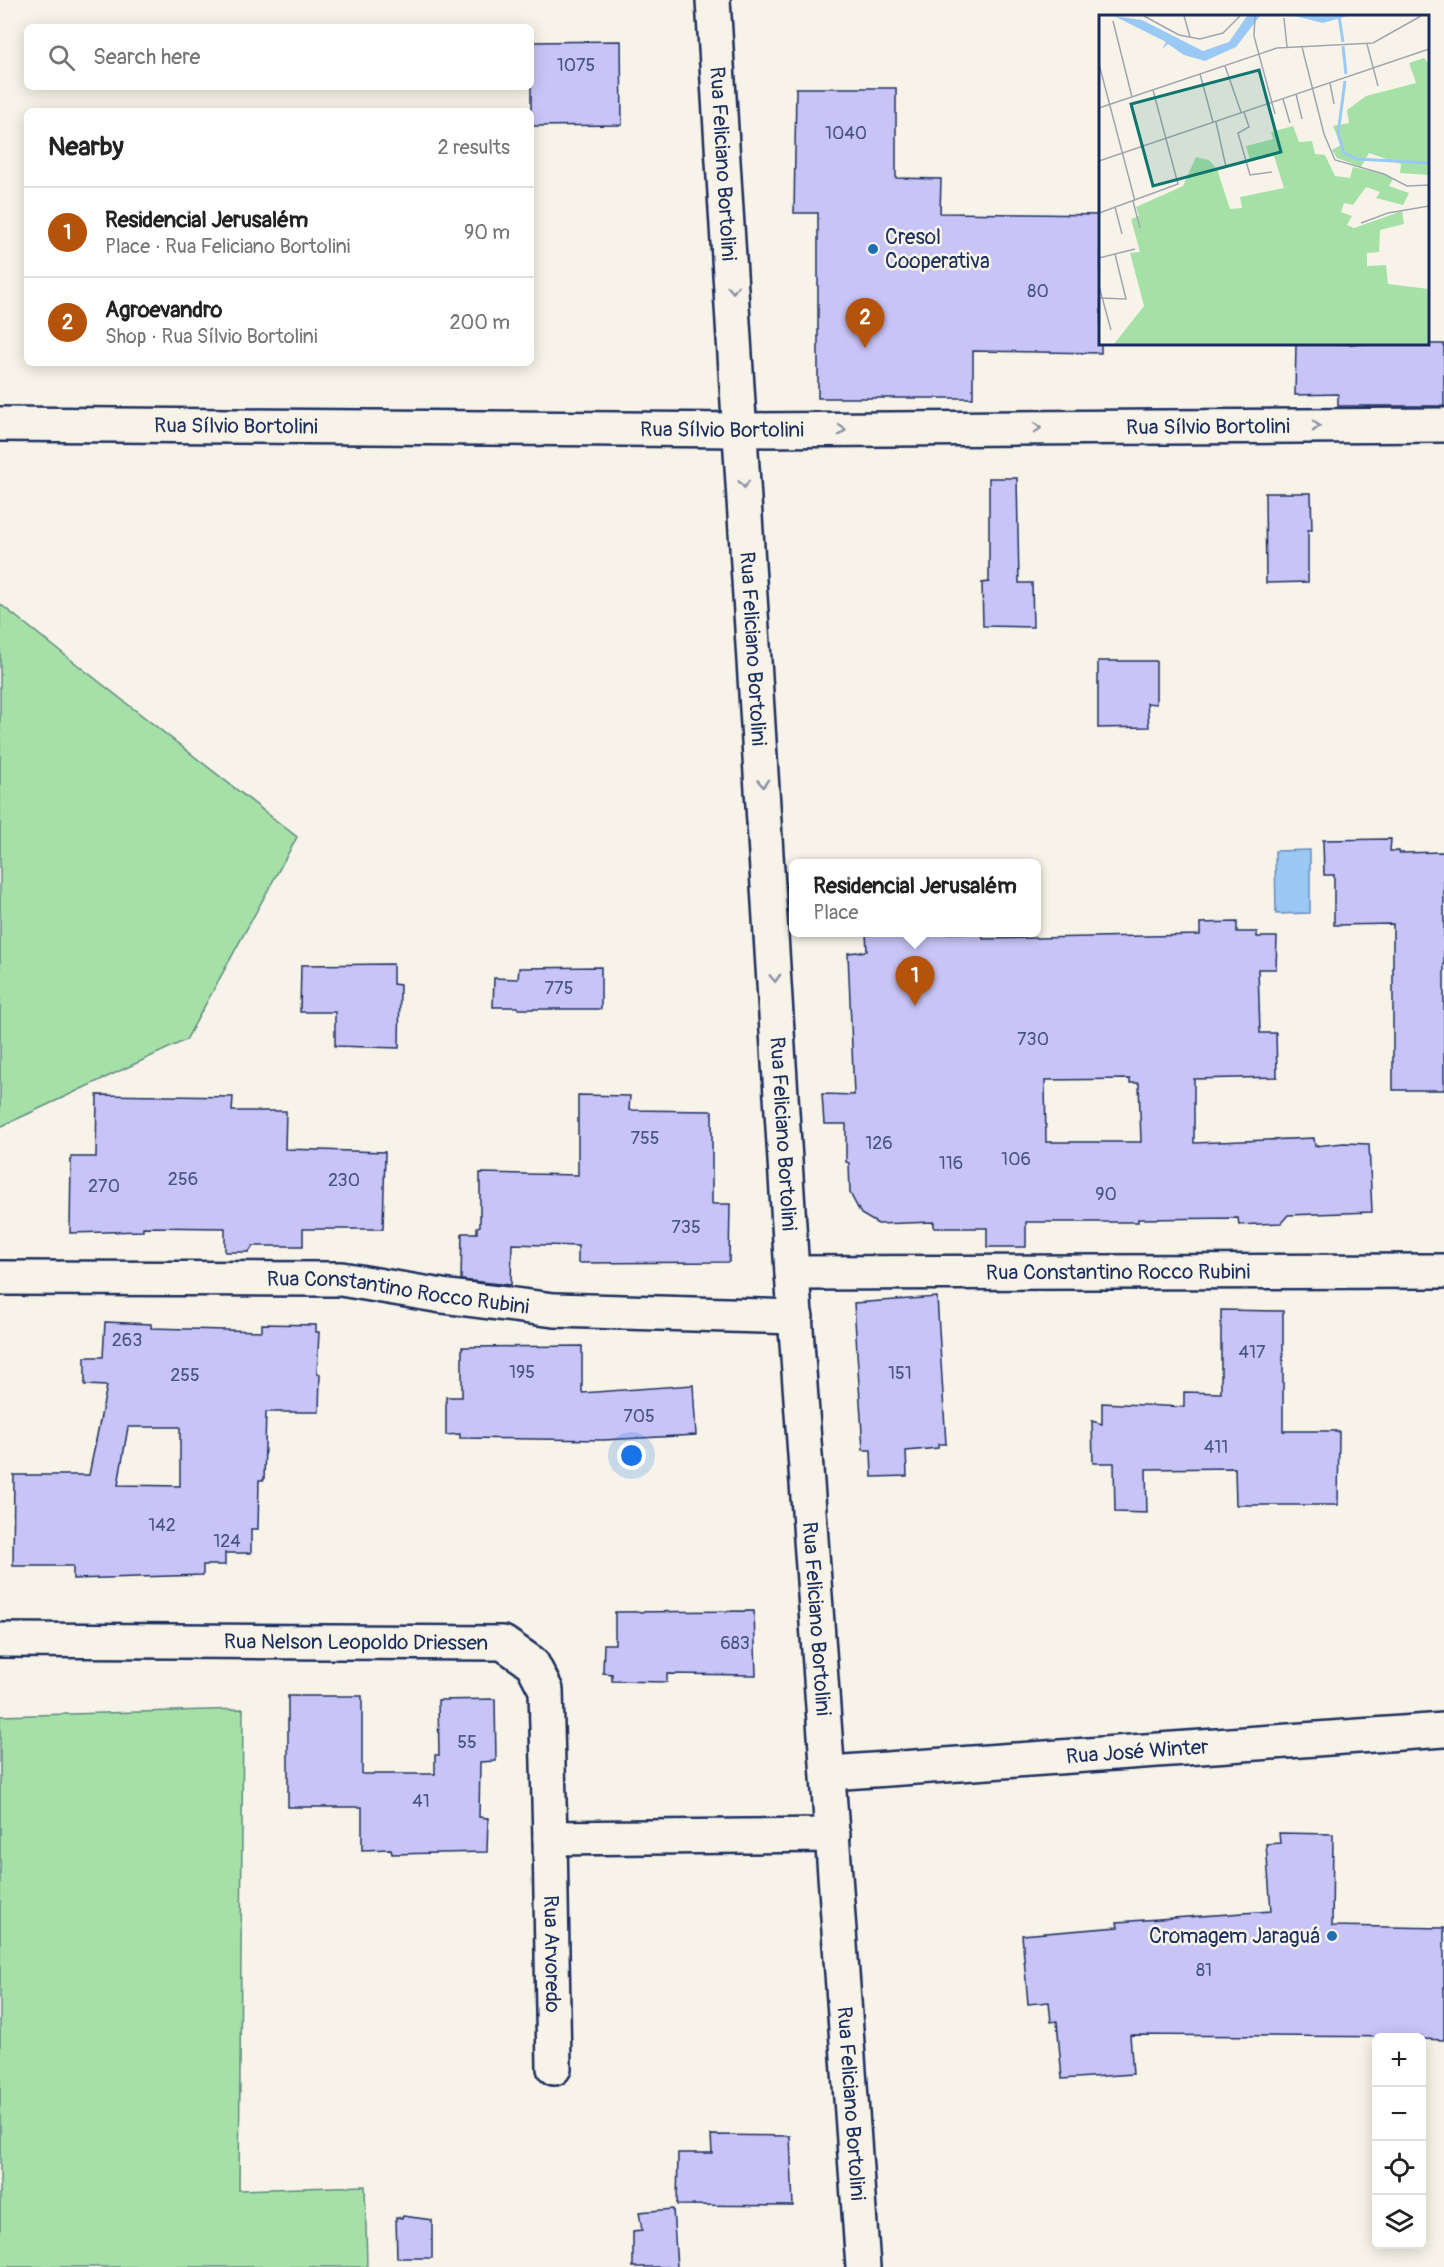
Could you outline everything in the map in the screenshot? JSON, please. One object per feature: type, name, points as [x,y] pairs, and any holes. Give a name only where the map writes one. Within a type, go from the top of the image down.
[{"type":"street","name":"Rua Feliciano Bortolini","points":[[714,0],[792,1274],[830,1773],[832,1835],[863,2267]]},
{"type":"street","name":"Rua Sílvio Bortolini","points":[[0,424],[741,430],[1444,425]]},
{"type":"street","name":"Rua Constantino Rocco Rubini","points":[[792,1274],[1444,1271]]},
{"type":"street","name":"Rua Constantino Rocco Rubini","points":[[0,1278],[341,1279],[442,1296],[554,1310],[796,1317]]},
{"type":"street","name":"Rua Nelson Leopoldo Driessen","points":[[0,1640],[503,1644],[532,1663],[546,1690],[550,1838]]},
{"type":"street","name":"Rua José Winter","points":[[830,1773],[1444,1730]]},
{"type":"street","points":[[550,1838],[832,1835]]},
{"type":"street","name":"Rua Arvoredo","points":[[550,1838],[554,2068]]},
{"type":"green space","points":[[0,604],[297,837],[186,1040],[0,1127]]},
{"type":"green space","points":[[243,1709],[239,2190],[365,2186],[367,2267],[0,2267],[0,1716]]},
{"type":"water","points":[[1310,850],[1310,913],[1276,914],[1275,851]]},
{"type":"building","points":[[621,41],[622,125],[534,126],[531,90],[534,90],[534,42]]},
{"type":"building","points":[[796,88],[896,88],[896,178],[941,179],[940,213],[1099,215],[1099,345],[1101,345],[1101,353],[973,351],[973,398],[818,398],[818,213],[794,213]]},
{"type":"building","points":[[1444,344],[1444,406],[1338,406],[1338,394],[1295,395],[1296,345]]},
{"type":"building","points":[[989,478],[1017,478],[1019,583],[1032,583],[1033,627],[983,626],[982,583],[989,582]]},
{"type":"building","points":[[1265,493],[1311,493],[1312,530],[1308,530],[1308,582],[1266,583]]},
{"type":"building","points":[[1098,661],[1156,661],[1156,704],[1147,703],[1149,727],[1098,728]]},
{"type":"building","points":[[1391,839],[1390,851],[1399,851],[1399,853],[1444,852],[1444,1090],[1393,1090],[1393,924],[1334,925],[1334,875],[1324,875],[1323,840]]},
{"type":"building","points":[[1237,922],[1237,932],[1257,932],[1257,937],[1277,937],[1276,969],[1258,969],[1260,1033],[1276,1033],[1277,1077],[1194,1079],[1194,1143],[1314,1138],[1315,1146],[1344,1143],[1369,1144],[1372,1212],[1288,1215],[1281,1223],[1239,1225],[1238,1218],[1138,1219],[1138,1222],[1026,1222],[1026,1247],[987,1247],[987,1228],[934,1228],[934,1222],[878,1224],[861,1214],[850,1193],[849,1163],[846,1162],[846,1124],[824,1124],[822,1094],[854,1095],[848,953],[867,951],[866,937],[983,937],[983,939],[1200,935],[1200,923]],"holes":[[[1130,1079],[1130,1083],[1139,1083],[1141,1142],[1046,1142],[1045,1080]]]},
{"type":"building","points":[[393,964],[393,984],[400,985],[399,1048],[335,1046],[335,1012],[300,1012],[301,965]]},
{"type":"building","points":[[601,967],[601,1009],[493,1007],[494,978],[518,979],[519,968]]},
{"type":"building","points":[[97,1095],[233,1097],[232,1111],[286,1111],[285,1149],[385,1152],[383,1229],[303,1229],[303,1246],[253,1246],[249,1252],[225,1252],[225,1228],[143,1227],[143,1231],[70,1233],[71,1157],[96,1157]]},
{"type":"building","points":[[578,1095],[630,1096],[629,1110],[712,1111],[712,1204],[730,1204],[729,1262],[578,1263],[578,1246],[512,1244],[511,1285],[461,1280],[462,1233],[477,1233],[477,1227],[480,1226],[480,1173],[578,1175]]},
{"type":"building","points":[[937,1297],[946,1444],[938,1444],[938,1448],[906,1451],[907,1476],[872,1477],[871,1450],[863,1450],[854,1303]]},
{"type":"building","points":[[1221,1310],[1283,1311],[1283,1431],[1339,1431],[1338,1505],[1236,1505],[1235,1468],[1146,1469],[1147,1513],[1115,1512],[1114,1463],[1093,1463],[1092,1421],[1102,1424],[1102,1403],[1184,1407],[1184,1392],[1221,1393]]},
{"type":"building","points":[[105,1322],[151,1324],[151,1328],[262,1331],[262,1324],[316,1325],[316,1332],[319,1332],[317,1374],[320,1374],[319,1412],[266,1412],[264,1480],[259,1480],[258,1529],[251,1529],[251,1553],[225,1553],[225,1565],[203,1565],[203,1575],[73,1579],[73,1566],[13,1566],[14,1475],[89,1475],[107,1386],[85,1385],[85,1357],[103,1357]],"holes":[[[128,1427],[180,1427],[180,1486],[118,1485]]]},
{"type":"building","points":[[582,1346],[582,1393],[693,1385],[696,1435],[603,1440],[460,1438],[460,1434],[446,1435],[446,1397],[462,1397],[462,1347]]},
{"type":"building","points":[[754,1611],[756,1675],[667,1674],[667,1682],[612,1681],[612,1674],[603,1673],[604,1644],[615,1644],[615,1612]]},
{"type":"building","points":[[288,1696],[362,1696],[362,1774],[435,1774],[435,1755],[439,1755],[438,1700],[495,1699],[496,1761],[480,1762],[479,1817],[488,1818],[487,1852],[392,1854],[391,1849],[362,1850],[362,1807],[288,1807]]},
{"type":"building","points":[[1279,1833],[1333,1834],[1332,1926],[1444,1928],[1444,2040],[1426,2039],[1426,2033],[1372,2033],[1372,2037],[1130,2035],[1133,2074],[1062,2079],[1057,2021],[1051,2022],[1049,2002],[1028,2004],[1022,1935],[1118,1927],[1117,1922],[1271,1911],[1266,1844],[1280,1843]]},
{"type":"building","points":[[711,2135],[790,2136],[793,2206],[677,2205],[678,2153],[712,2153]]},
{"type":"building","points":[[673,2209],[677,2267],[633,2267],[633,2231],[642,2230],[639,2212]]},
{"type":"building","points":[[403,2216],[432,2220],[432,2258],[397,2258],[396,2217],[402,2218]]},
{"type":"place","name":"Cresol Cooperativa","points":[[873,249]]},
{"type":"place","name":"Agroevandro","points":[[865,348]]},
{"type":"place","name":"Residencial Jerusalém","points":[[915,1006]]},
{"type":"place","name":"Cromagem Jaraguá","points":[[1332,1936]]}]
